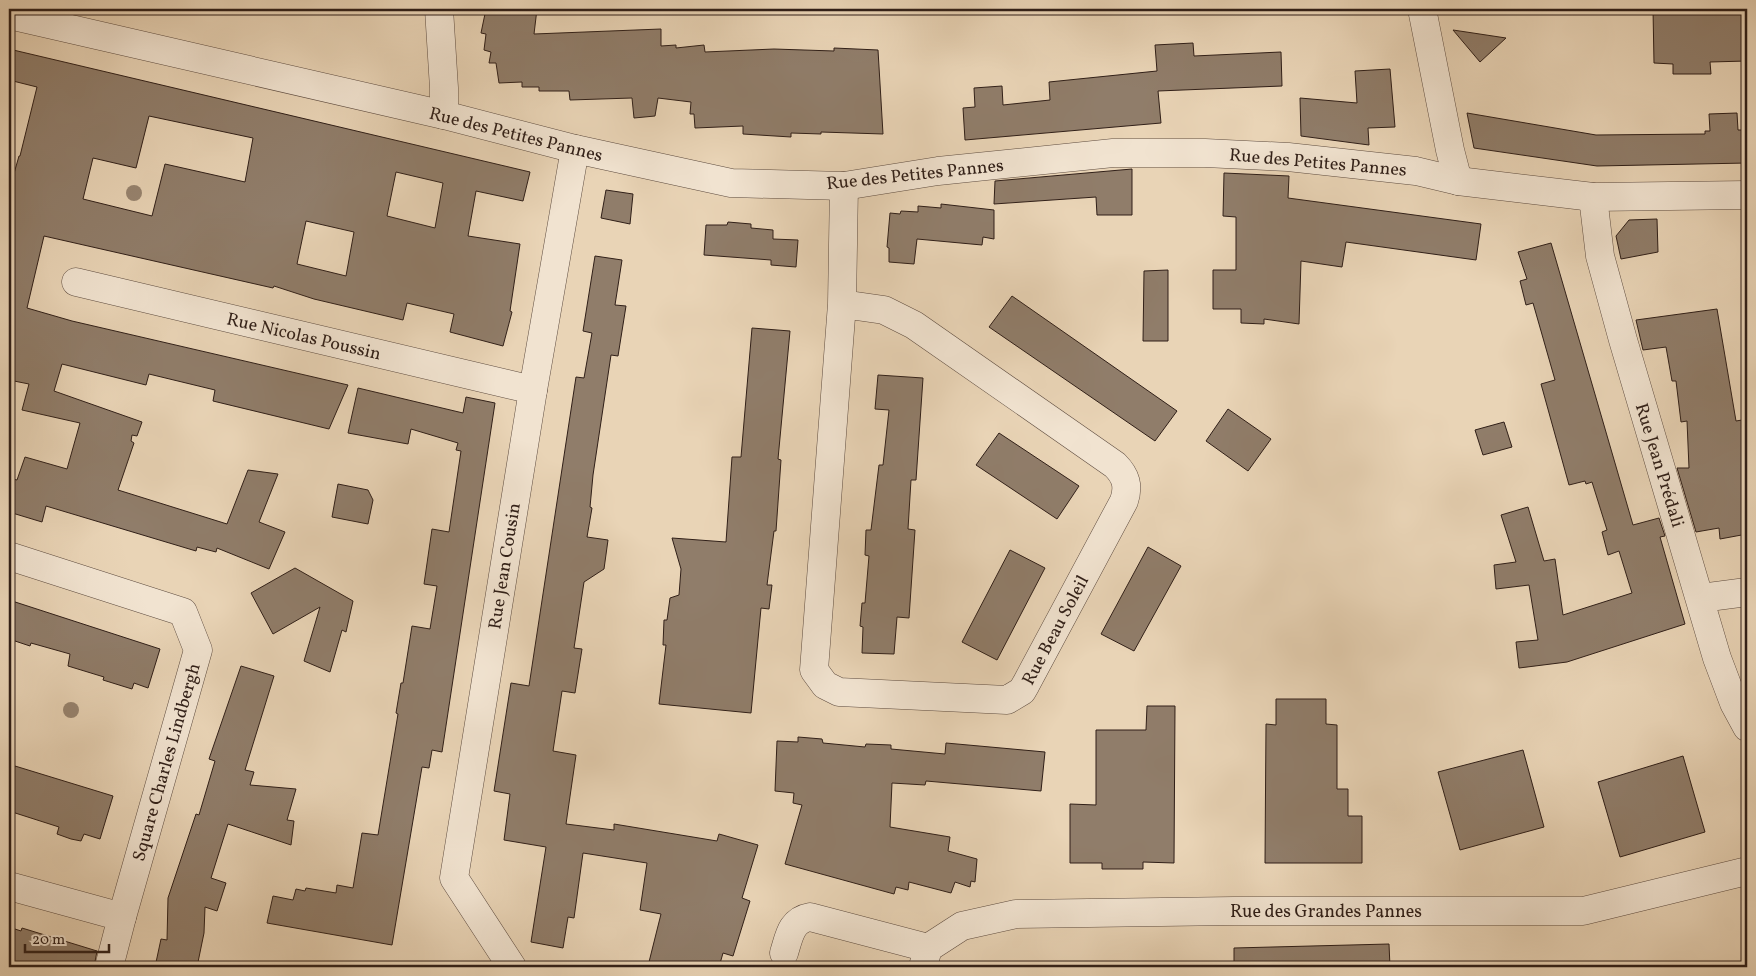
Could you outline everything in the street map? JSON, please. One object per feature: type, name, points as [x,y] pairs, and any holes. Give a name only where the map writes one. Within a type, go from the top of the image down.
[{"type":"street","points":[[440,9],[444,115]]},
{"type":"street","points":[[1422,9],[1458,181]]},
{"type":"street","name":"Rue des Petites Pannes","points":[[9,12],[23,18],[444,115],[575,149],[731,183],[844,186],[938,171],[1112,153],[1204,153],[1288,157],[1416,170],[1458,181],[1593,197],[1747,195]]},
{"type":"street","name":"Rue Jean Cousin","points":[[512,967],[454,878],[533,390],[575,149]]},
{"type":"street","name":"Rue Beau Soleil","points":[[842,304],[884,310],[914,325],[1115,465],[1122,472],[1126,481],[1124,501],[1026,684],[1022,691],[1007,700],[839,692],[825,685],[814,670],[842,304],[844,186]]},
{"type":"street","name":"Rue Jean Prédali","points":[[1593,197],[1600,256],[1622,340],[1701,598],[1717,658],[1734,703],[1747,728]]},
{"type":"street","name":"Rue Nicolas Poussin","points":[[76,282],[533,390]]},
{"type":"street","name":"Square Charles Lindbergh","points":[[9,556],[183,612],[198,650],[122,917]]},
{"type":"street","points":[[1701,598],[1747,592]]},
{"type":"street","name":"Rue des Grandes Pannes","points":[[926,957],[962,926],[1016,914],[1234,910],[1574,911],[1608,906],[1747,871]]},
{"type":"street","points":[[9,886],[122,917],[109,967]]},
{"type":"street","points":[[784,953],[792,928],[803,918],[810,917],[926,957]]},
{"type":"building","points":[[486,9],[537,9],[534,34],[661,29],[661,46],[676,45],[676,48],[704,45],[705,52],[774,49],[834,51],[834,48],[878,50],[883,134],[821,132],[821,134],[791,133],[791,137],[743,134],[743,126],[695,128],[694,114],[690,114],[691,102],[658,98],[655,116],[634,118],[632,98],[570,100],[569,91],[539,91],[539,87],[522,87],[522,82],[499,83],[496,63],[489,63],[491,52],[484,50],[486,34],[481,33]]},
{"type":"building","points":[[1653,9],[1747,9],[1747,61],[1710,62],[1711,74],[1673,74],[1673,64],[1654,63]]},
{"type":"building","points":[[1453,30],[1473,33],[1506,38],[1480,62]]},
{"type":"building","points":[[1193,43],[1194,56],[1281,52],[1282,86],[1158,91],[1161,123],[965,140],[963,108],[975,107],[974,88],[1002,86],[1003,105],[1050,100],[1049,82],[1157,71],[1155,45]]},
{"type":"building","points":[[9,49],[530,172],[523,201],[476,191],[468,236],[520,244],[510,311],[512,312],[503,346],[450,332],[454,314],[407,303],[403,320],[314,299],[274,286],[273,288],[44,236],[27,308],[72,321],[348,385],[329,429],[213,401],[215,390],[149,374],[146,385],[62,364],[54,391],[142,422],[137,436],[132,435],[131,441],[134,443],[118,490],[227,524],[248,470],[278,474],[259,522],[285,532],[269,569],[217,548],[216,552],[197,547],[196,551],[46,506],[42,522],[9,512],[9,478],[17,480],[25,457],[67,469],[80,423],[22,410],[29,384],[9,380],[9,191],[20,156],[37,87],[9,80]],"holes":[[[149,116],[253,138],[245,182],[165,164],[152,216],[83,199],[93,158],[136,168]],[[396,172],[443,183],[435,228],[387,216]],[[306,221],[354,232],[346,276],[297,264]]]},
{"type":"building","points":[[1390,69],[1395,127],[1368,128],[1369,145],[1301,136],[1300,98],[1357,103],[1355,71]]},
{"type":"building","points":[[1467,113],[1596,135],[1705,134],[1705,131],[1710,131],[1709,114],[1737,113],[1738,130],[1747,130],[1747,163],[1597,166],[1474,148]]},
{"type":"building","points":[[1132,169],[1132,215],[1097,215],[1096,197],[994,204],[995,181]]},
{"type":"building","points":[[1224,173],[1289,176],[1288,198],[1481,224],[1476,260],[1346,242],[1342,267],[1301,261],[1299,324],[1264,319],[1264,324],[1241,323],[1241,309],[1213,309],[1213,270],[1236,270],[1236,217],[1223,216]]},
{"type":"building","points":[[606,190],[633,194],[630,224],[601,218]]},
{"type":"building","points":[[941,204],[994,210],[994,239],[983,237],[982,245],[917,239],[914,264],[889,262],[889,248],[887,247],[890,213],[900,214],[901,211],[918,212],[918,206],[941,208]]},
{"type":"building","points":[[1657,219],[1658,252],[1621,259],[1616,236],[1629,220]]},
{"type":"building","points":[[728,222],[751,224],[751,228],[773,230],[773,239],[798,240],[796,267],[771,265],[771,260],[704,255],[706,225],[727,225]]},
{"type":"building","points":[[1551,243],[1633,525],[1659,518],[1665,536],[1660,537],[1685,624],[1567,662],[1519,668],[1516,642],[1538,640],[1529,585],[1496,589],[1494,565],[1516,562],[1501,515],[1528,507],[1544,561],[1555,559],[1563,615],[1632,593],[1619,551],[1608,555],[1602,532],[1607,530],[1592,482],[1586,484],[1585,481],[1569,485],[1541,384],[1555,380],[1533,303],[1526,305],[1520,281],[1527,279],[1518,252]]},
{"type":"building","points":[[595,256],[622,260],[615,305],[626,306],[618,356],[611,355],[593,475],[590,507],[592,508],[587,537],[608,540],[604,569],[584,582],[574,648],[582,649],[575,693],[562,691],[553,751],[576,755],[566,824],[614,830],[614,824],[717,841],[719,834],[758,845],[742,898],[750,901],[733,956],[723,953],[719,967],[681,967],[649,962],[661,914],[640,910],[647,863],[583,853],[574,918],[568,917],[563,948],[531,942],[546,847],[504,840],[510,794],[494,791],[511,683],[529,686],[576,377],[584,378],[592,333],[583,331]]},
{"type":"building","points":[[1168,270],[1168,341],[1143,341],[1144,271]]},
{"type":"building","points":[[1012,296],[1177,411],[1155,441],[989,327]]},
{"type":"building","points":[[1717,309],[1736,421],[1742,420],[1747,454],[1747,534],[1720,539],[1719,528],[1696,532],[1677,468],[1689,468],[1687,421],[1681,422],[1676,381],[1672,381],[1666,347],[1643,350],[1636,320]]},
{"type":"building","points":[[752,328],[790,331],[778,459],[781,460],[776,531],[774,531],[767,585],[772,585],[769,609],[761,608],[751,713],[659,704],[666,645],[663,645],[664,620],[667,620],[670,598],[679,595],[681,569],[672,538],[726,542],[732,457],[741,457]]},
{"type":"building","points":[[878,375],[923,378],[916,480],[911,480],[908,529],[915,530],[909,618],[897,617],[894,654],[862,653],[863,627],[860,626],[862,603],[865,603],[869,556],[865,555],[866,530],[871,530],[879,465],[883,465],[889,410],[875,409]]},
{"type":"building","points":[[358,388],[463,413],[466,397],[495,403],[442,752],[432,750],[429,768],[422,767],[392,945],[267,923],[273,896],[293,900],[296,889],[305,891],[306,888],[336,893],[337,885],[353,888],[362,833],[378,835],[398,714],[396,713],[412,626],[430,629],[437,586],[424,584],[432,529],[449,532],[461,451],[456,450],[458,443],[411,429],[408,444],[348,433]]},
{"type":"building","points":[[1228,409],[1271,439],[1248,471],[1206,441]]},
{"type":"building","points":[[1504,422],[1512,447],[1483,455],[1475,430]]},
{"type":"building","points":[[999,433],[1079,486],[1057,519],[976,465]]},
{"type":"building","points":[[338,484],[368,490],[373,500],[368,524],[332,517]]},
{"type":"building","points":[[1148,547],[1181,566],[1134,651],[1101,634]]},
{"type":"building","points":[[1010,550],[1045,568],[997,660],[962,642]]},
{"type":"building","points":[[295,568],[353,601],[346,632],[342,630],[330,672],[304,661],[320,607],[273,634],[251,593]]},
{"type":"building","points":[[9,600],[160,649],[148,688],[134,683],[132,689],[103,680],[104,677],[68,666],[70,654],[31,643],[30,646],[9,639]]},
{"type":"building","points":[[241,666],[274,676],[245,770],[254,772],[250,785],[296,789],[287,820],[294,821],[291,845],[228,824],[211,878],[226,883],[217,911],[205,907],[204,933],[197,967],[155,967],[161,939],[167,940],[168,898],[196,814],[199,815],[215,761],[209,759]]},
{"type":"building","points":[[1276,699],[1326,699],[1326,724],[1337,725],[1337,789],[1348,789],[1348,816],[1362,816],[1362,863],[1265,863],[1266,724],[1276,725]]},
{"type":"building","points":[[1147,706],[1175,706],[1174,863],[1143,862],[1143,869],[1102,869],[1102,863],[1070,863],[1070,804],[1096,805],[1096,730],[1146,730]]},
{"type":"building","points":[[798,737],[822,739],[823,743],[865,747],[866,744],[891,745],[891,749],[945,754],[946,743],[1045,752],[1041,791],[926,781],[925,785],[892,783],[890,827],[950,837],[948,851],[977,859],[975,882],[971,881],[970,887],[955,882],[951,893],[909,882],[908,890],[896,887],[894,894],[785,864],[802,805],[793,803],[794,793],[775,791],[777,741],[798,742]]},
{"type":"building","points":[[1523,750],[1544,827],[1460,850],[1438,772]]},
{"type":"building","points":[[1683,756],[1705,832],[1620,857],[1598,782]]},
{"type":"building","points":[[15,766],[113,796],[100,839],[84,834],[81,841],[71,839],[57,834],[59,827],[9,811],[9,789]]},
{"type":"building","points":[[9,927],[21,931],[22,928],[97,951],[94,967],[9,967]]},
{"type":"building","points":[[1389,944],[1390,967],[1234,967],[1234,948]]}]
